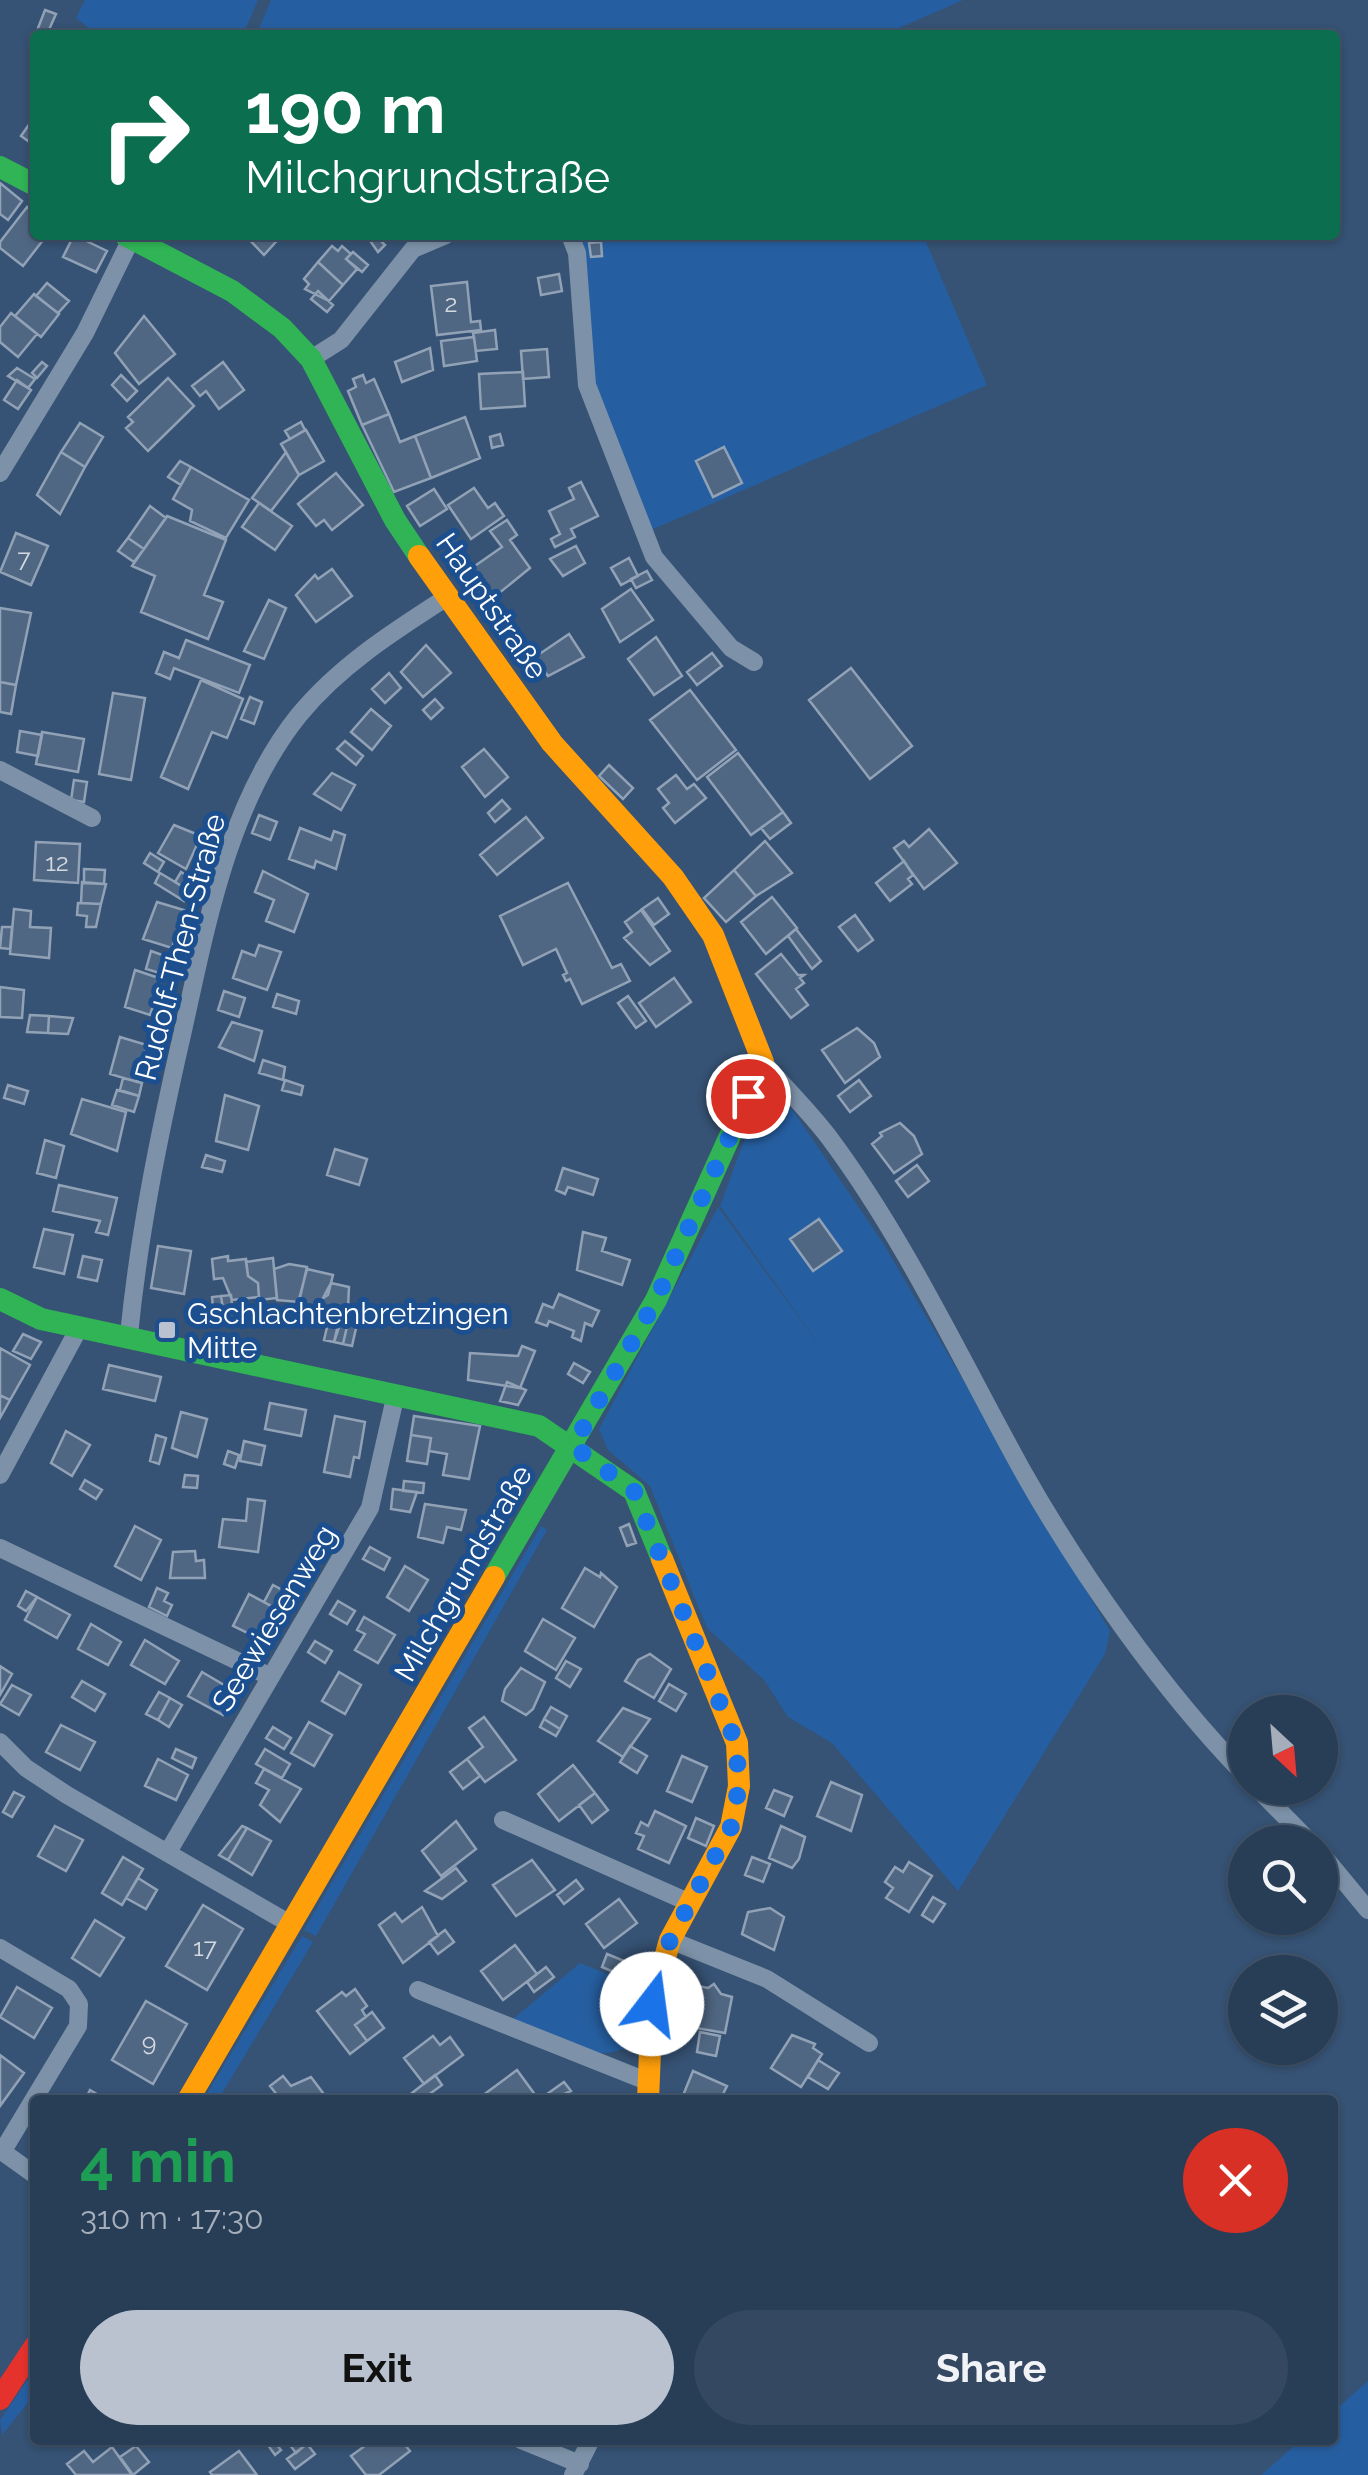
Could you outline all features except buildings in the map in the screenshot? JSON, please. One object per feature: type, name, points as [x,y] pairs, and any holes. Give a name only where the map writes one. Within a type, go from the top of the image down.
[{"type":"street","points":[[0,166],[30,182]]},
{"type":"street","points":[[0,473],[141,240]]},
{"type":"street","name":"Hauptstraße","points":[[144,240],[232,291],[282,328],[311,359],[396,520],[447,597],[552,743],[673,876],[703,920],[745,1009],[763,1062]]},
{"type":"street","points":[[311,359],[341,340],[413,249],[434,240]]},
{"type":"street","points":[[572,240],[577,253],[587,385],[654,557],[731,648],[754,662]]},
{"type":"street","name":"Rudolf-Then-Straße","points":[[129,1335],[138,1236],[154,1158],[201,950],[243,813],[267,760],[300,714],[370,647],[447,597]]},
{"type":"street","points":[[0,770],[92,818]]},
{"type":"street","points":[[763,1062],[827,1135],[896,1238],[1025,1475],[1122,1623],[1203,1732],[1228,1758]]},
{"type":"street","name":"Milchgrundstraße","points":[[191,2095],[656,1300],[763,1062]]},
{"type":"street","points":[[0,1299],[41,1319],[78,1328],[129,1335],[395,1398],[540,1426],[634,1491],[736,1743],[739,1786],[731,1827],[707,1878],[688,1902],[670,1940],[652,2004],[648,2091],[418,1990]]},
{"type":"street","points":[[0,1475],[78,1328]]},
{"type":"street","name":"Seewiesenweg","points":[[168,1852],[370,1508],[395,1398]]},
{"type":"street","points":[[0,1548],[271,1677]]},
{"type":"street","points":[[0,1742],[26,1768],[292,1925]]},
{"type":"street","points":[[1274,1805],[1293,1825]]},
{"type":"street","points":[[503,1820],[688,1902]]},
{"type":"street","points":[[1338,1874],[1368,1910]]},
{"type":"street","points":[[670,1940],[767,1979],[869,2043]]},
{"type":"street","points":[[0,1948],[69,1989],[79,2004],[78,2026],[35,2095]]},
{"type":"street","points":[[30,2104],[1,2151],[30,2171]]},
{"type":"street","points":[[0,2399],[30,2354]]},
{"type":"street","points":[[530,2445],[576,2470],[588,2445]]},
{"type":"shaded area","points":[[85,0],[258,0],[245,30],[92,30],[76,18]]},
{"type":"shaded area","points":[[271,0],[963,0],[894,30],[259,28]]},
{"type":"shaded area","points":[[580,240],[925,240],[987,385],[651,530],[594,381]]},
{"type":"shaded area","points":[[775,1098],[787,1102],[883,1243],[1110,1631],[1105,1654],[958,1891],[832,1743],[788,1717],[765,1681],[707,1628],[650,1486],[608,1450],[599,1429],[718,1207],[831,1361],[720,1206],[756,1108]]},
{"type":"shaded area","points":[[541,1526],[547,1530],[316,1936],[304,1930]]},
{"type":"shaded area","points":[[302,1936],[313,1942],[221,2095],[206,2095]]},
{"type":"shaded area","points":[[580,1963],[637,1986],[633,2044],[618,2051],[587,2052],[512,2020]]},
{"type":"shaded area","points":[[30,2376],[30,2400],[2,2435],[0,2420]]},
{"type":"shaded area","points":[[1368,2381],[1368,2475],[1261,2475],[1295,2445],[1338,2445],[1338,2408]]},
{"type":"traffic: fast","points":[[0,167],[30,182]]},
{"type":"traffic: fast","points":[[135,240],[232,291],[282,328],[311,359],[395,520],[419,556]]},
{"type":"traffic: fast","points":[[494,1577],[656,1300],[752,1087]]},
{"type":"traffic: fast","points":[[0,1299],[41,1319],[539,1426],[634,1491],[662,1559]]},
{"type":"traffic: slow","points":[[419,556],[552,743],[673,877],[713,935],[763,1062],[752,1087]]},
{"type":"traffic: slow","points":[[648,2095],[652,2003],[670,1940],[731,1827],[739,1786],[737,1743],[662,1559]]},
{"type":"traffic: slow","points":[[191,2095],[494,1577]]},
{"type":"traffic: jam","points":[[0,2399],[30,2354]]},
{"type":"place","name":"Gschlachtenbretzingen Mitte","points":[[167,1330]]},
{"type":"route","points":[[652,2004],[670,1940],[688,1902],[707,1878],[731,1827],[739,1786],[736,1743],[634,1491],[573,1446],[656,1300],[748,1096]]}]
